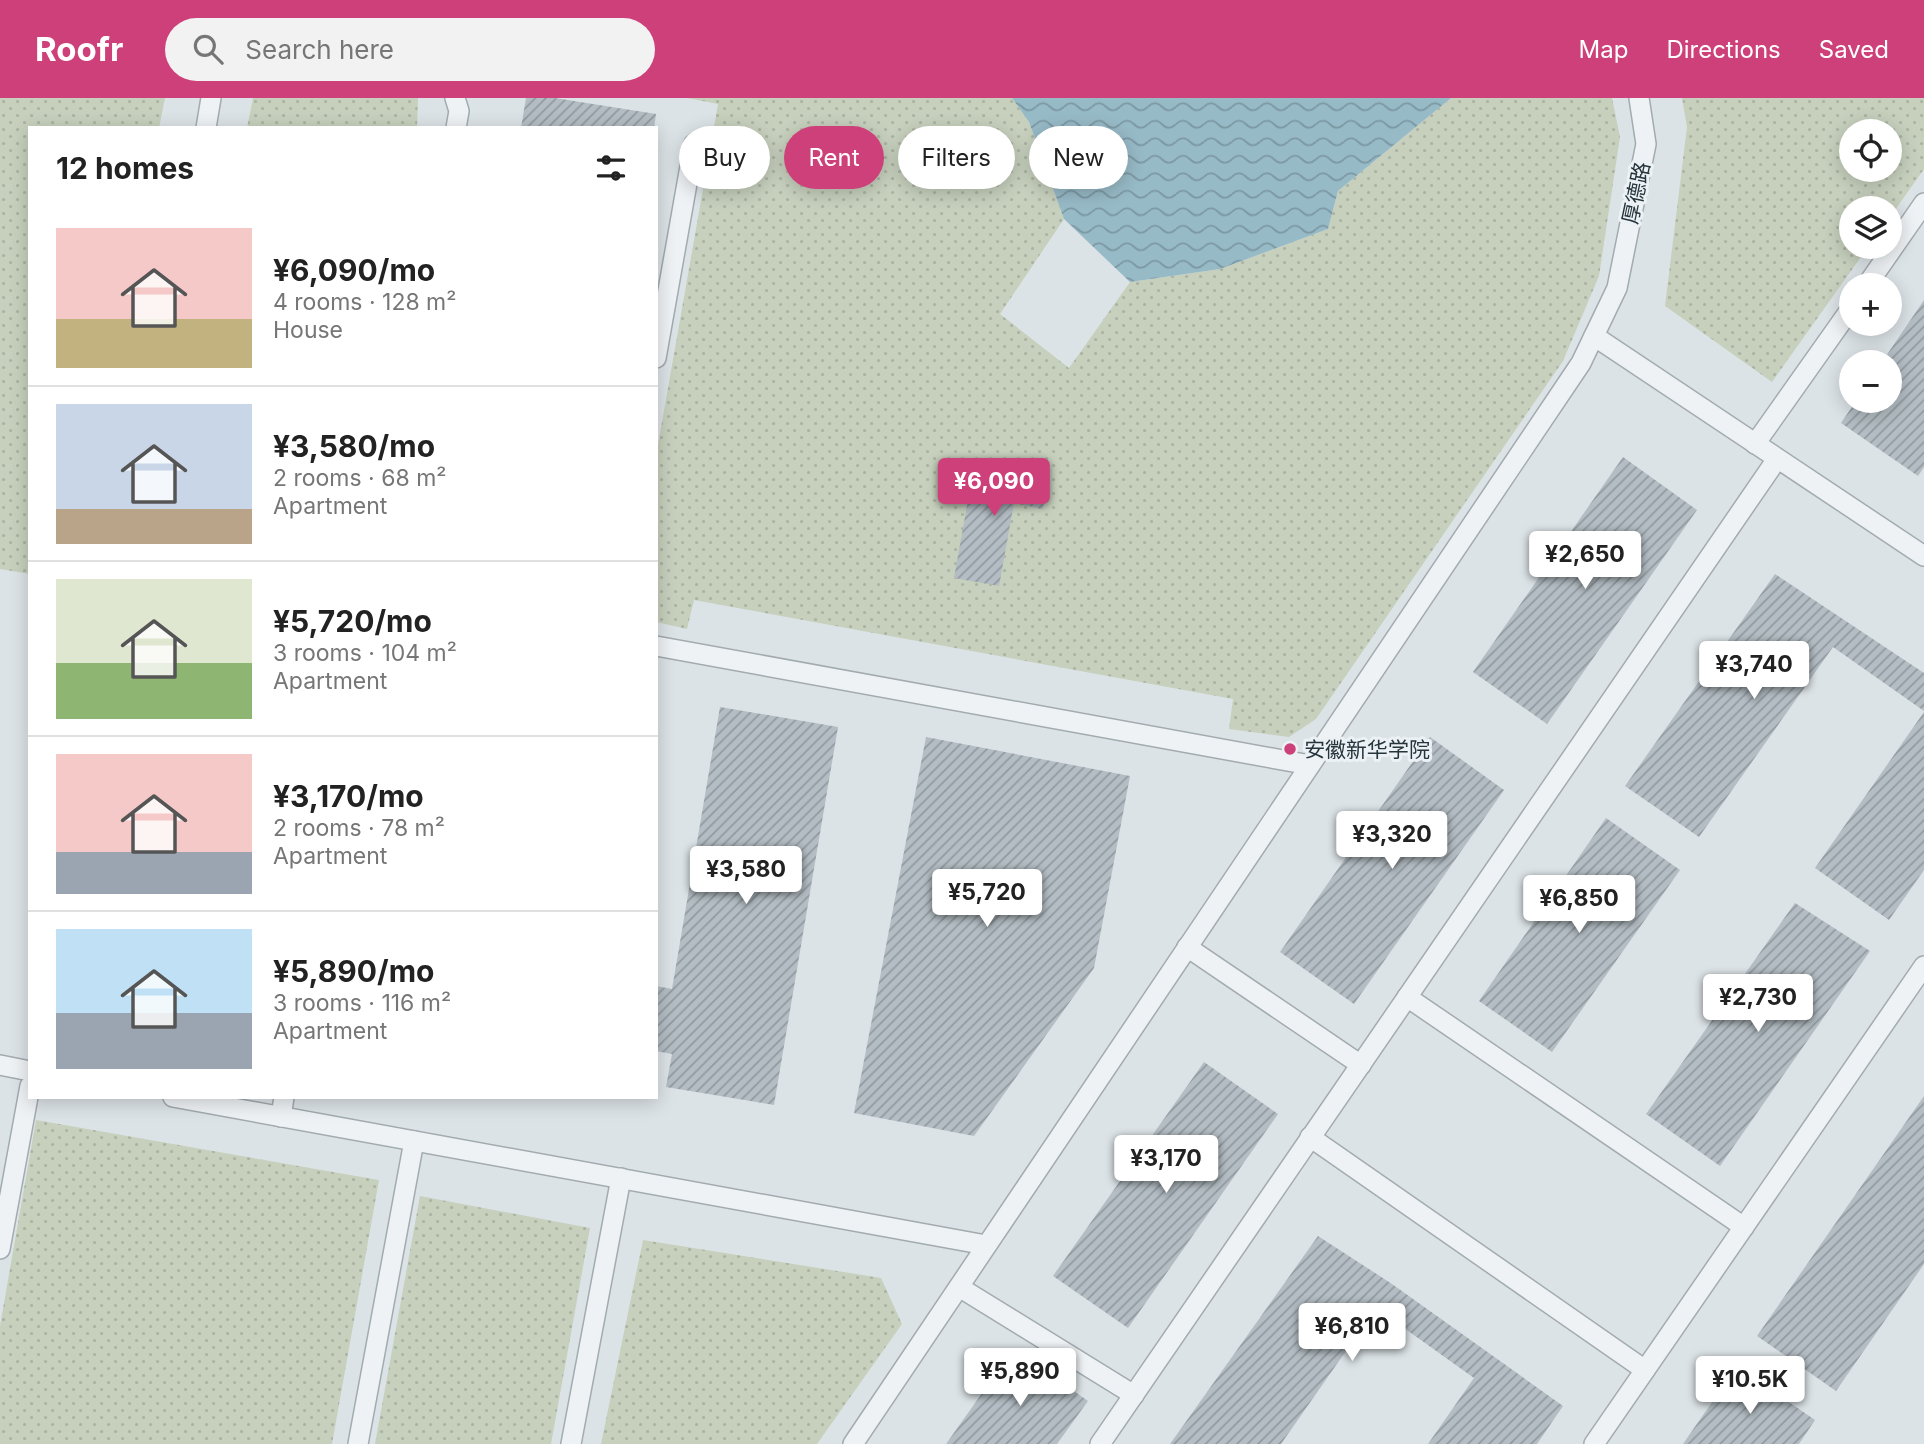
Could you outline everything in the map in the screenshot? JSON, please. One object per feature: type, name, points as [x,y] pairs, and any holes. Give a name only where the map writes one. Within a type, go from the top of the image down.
[{"type":"lane","points":[[206,126],[211,98]]},
{"type":"lane","points":[[455,98],[459,111],[456,126]]},
{"type":"lane","name":"厚德路","points":[[853,1444],[1581,363],[1617,288],[1646,144],[1639,98]]},
{"type":"lane","points":[[658,347],[686,189]]},
{"type":"lane","points":[[1875,273],[1924,204]]},
{"type":"lane","points":[[1755,444],[1839,325]]},
{"type":"lane","points":[[1594,336],[1924,556]]},
{"type":"lane","points":[[1100,1444],[1777,459]]},
{"type":"lane","points":[[658,646],[1310,765]]},
{"type":"lane","points":[[1187,947],[1361,1065]]},
{"type":"lane","points":[[1594,1444],[1924,966]]},
{"type":"lane","points":[[1407,998],[1744,1227]]},
{"type":"lane","points":[[0,1065],[28,1071]]},
{"type":"lane","points":[[0,1249],[28,1097]]},
{"type":"lane","points":[[184,1099],[986,1245]]},
{"type":"lane","points":[[281,1117],[284,1099]]},
{"type":"lane","points":[[1310,1137],[1645,1370]]},
{"type":"lane","points":[[358,1444],[414,1141]]},
{"type":"lane","points":[[570,1444],[621,1178]]},
{"type":"lane","points":[[959,1287],[1133,1395]]},
{"type":"green space","points":[[0,98],[165,98],[159,126],[28,126],[28,574],[0,569]]},
{"type":"green space","points":[[253,98],[418,98],[417,126],[247,126]]},
{"type":"green space","points":[[687,98],[1012,98],[1030,126],[1029,189],[1053,189],[1064,219],[1000,314],[1069,368],[1130,282],[1220,269],[1328,229],[1338,191],[1451,98],[1612,98],[1620,137],[1599,276],[1563,361],[1316,719],[1289,737],[1229,729],[1233,699],[694,600],[687,629],[658,622],[658,445],[703,189],[770,189],[770,126],[714,126],[718,104]]},
{"type":"green space","points":[[1682,98],[1924,98],[1924,169],[1902,200],[1902,196],[1839,196],[1839,259],[1859,259],[1850,273],[1839,273],[1839,288],[1772,382],[1665,306],[1687,127]]},
{"type":"green space","points":[[36,1120],[379,1180],[332,1444],[0,1444],[0,1326]]},
{"type":"green space","points":[[420,1196],[590,1228],[551,1444],[375,1444]]},
{"type":"green space","points":[[643,1240],[881,1278],[902,1324],[817,1444],[601,1444]]},
{"type":"water","points":[[1012,98],[1451,98],[1338,191],[1328,229],[1220,269],[1130,282],[1064,219],[1053,189],[1128,189],[1128,126],[1030,126]]},
{"type":"building","points":[[526,98],[555,98],[656,114],[654,126],[521,126]]},
{"type":"building","points":[[1924,300],[1924,467],[1918,476],[1841,423],[1848,413],[1902,413],[1902,350],[1890,350]]},
{"type":"building","points":[[1623,457],[1697,510],[1547,724],[1473,672]]},
{"type":"building","points":[[975,461],[1049,474],[1043,509],[1014,503],[999,586],[954,578]]},
{"type":"building","points":[[1775,574],[1924,673],[1924,711],[1833,647],[1699,837],[1625,786]]},
{"type":"building","points":[[720,707],[838,727],[774,1105],[666,1087],[672,1054],[658,1051],[658,986],[672,989]]},
{"type":"building","points":[[1924,712],[1924,870],[1889,920],[1815,868]]},
{"type":"building","points":[[926,737],[1130,776],[1094,968],[974,1136],[854,1113]]},
{"type":"building","points":[[1430,737],[1504,790],[1354,1004],[1280,952]]},
{"type":"building","points":[[1606,818],[1680,870],[1552,1052],[1479,1001]]},
{"type":"building","points":[[1795,903],[1870,951],[1720,1166],[1646,1114]]},
{"type":"building","points":[[1204,1062],[1278,1114],[1128,1328],[1053,1276]]},
{"type":"building","points":[[1924,1096],[1924,1264],[1836,1391],[1757,1336]]},
{"type":"building","points":[[1318,1236],[1392,1284],[1563,1406],[1537,1444],[1428,1444],[1474,1378],[1376,1308],[1281,1444],[1170,1444]]},
{"type":"building","points":[[1014,1348],[1088,1401],[1057,1444],[946,1444]]},
{"type":"building","points":[[1737,1366],[1815,1420],[1799,1444],[1683,1444]]},
{"type":"place","name":"安徽新华学院","points":[[1290,749]]}]
